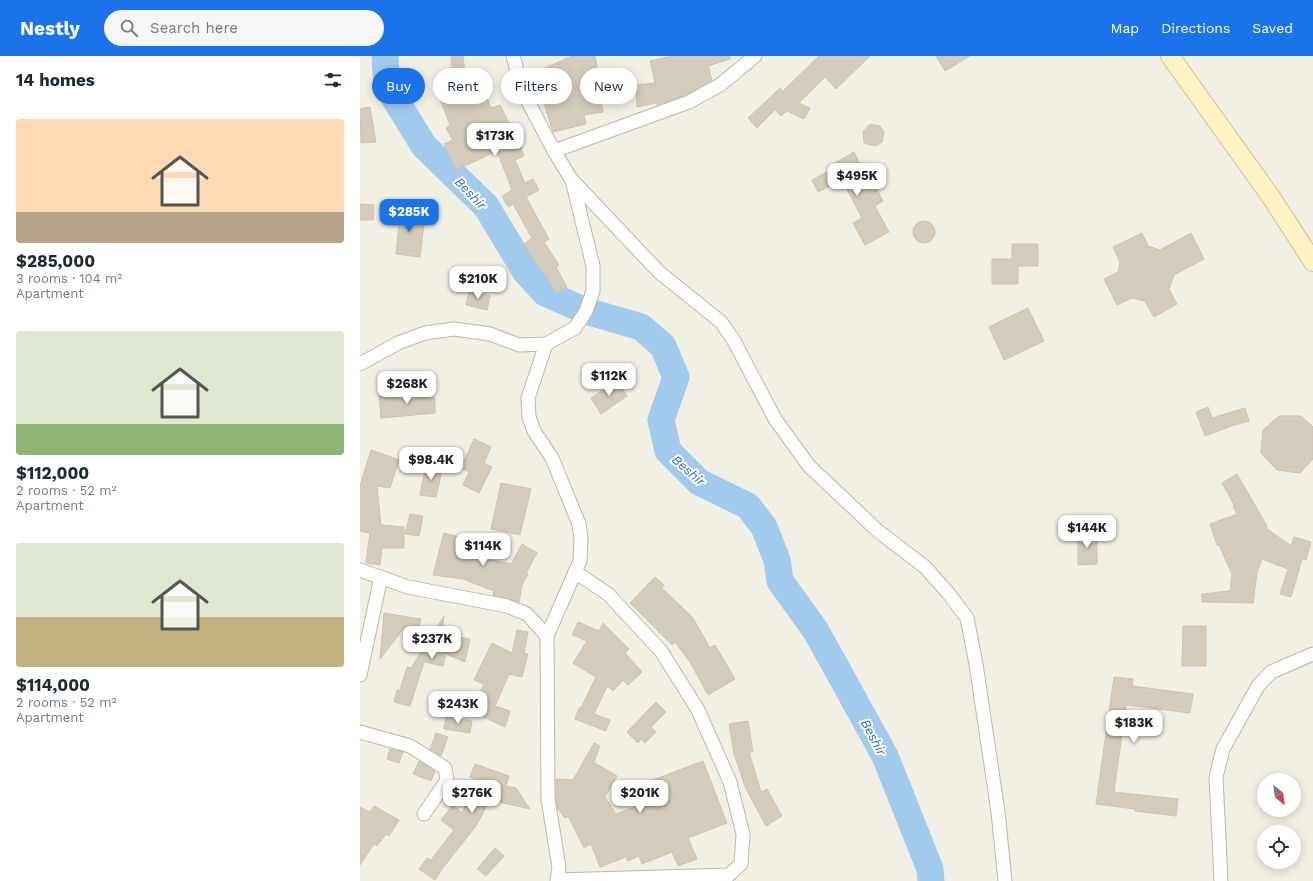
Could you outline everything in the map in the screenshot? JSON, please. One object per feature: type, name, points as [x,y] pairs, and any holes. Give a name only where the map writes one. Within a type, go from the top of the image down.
[{"type":"main road","points":[[1170,56],[1271,197],[1313,262]]},
{"type":"street","points":[[514,56],[523,92],[554,151],[571,179],[659,272],[721,322],[734,341],[775,419],[809,466],[878,531],[925,567],[949,594],[967,618],[976,664],[997,804],[1005,881]]},
{"type":"street","points":[[554,151],[689,102],[720,85],[747,58]]},
{"type":"street","points":[[360,364],[398,342],[425,333],[454,329],[490,334],[519,345],[546,344],[575,328],[586,311],[594,291],[593,266],[571,179]]},
{"type":"street","points":[[546,344],[528,398],[529,417],[534,431],[552,458],[579,524],[581,554],[575,572],[547,636],[548,799],[559,868],[558,881],[729,874],[741,864],[743,834],[730,782],[698,710],[661,651],[608,594],[575,572]]},
{"type":"street","points":[[360,570],[408,587],[507,606],[527,614],[547,636]]},
{"type":"street","points":[[360,675],[381,577]]},
{"type":"street","points":[[1221,881],[1216,777],[1223,749],[1258,686],[1271,672],[1313,654]]},
{"type":"street","points":[[360,732],[410,746],[445,768],[447,780],[424,814]]},
{"type":"building","points":[[451,56],[463,56],[464,68],[449,68],[452,67]]},
{"type":"building","points":[[572,56],[595,56],[597,68],[580,68],[580,104],[602,104],[603,112],[584,115],[586,124],[553,132],[544,104],[572,104],[572,68],[545,68]]},
{"type":"building","points":[[673,56],[730,56],[730,59],[708,66],[712,80],[686,95],[657,105],[656,103],[637,107],[637,85],[655,83],[650,61]]},
{"type":"building","points":[[819,56],[870,56],[836,89],[825,77],[799,103],[810,108],[804,119],[787,111],[781,116],[775,110],[757,128],[748,118],[780,88],[783,91]]},
{"type":"building","points":[[936,56],[970,56],[945,71]]},
{"type":"building","points":[[442,104],[489,104],[491,108],[500,105],[524,156],[515,160],[525,183],[533,179],[539,190],[526,197],[549,239],[544,242],[559,265],[556,267],[567,287],[556,293],[524,244],[532,238],[513,204],[508,207],[502,196],[512,190],[497,151],[456,170],[444,144],[453,140],[446,128],[450,125]]},
{"type":"building","points":[[370,107],[376,142],[361,143],[360,109]]},
{"type":"building","points":[[870,124],[880,126],[884,132],[882,142],[876,146],[864,143],[863,132]]},
{"type":"building","points":[[854,152],[860,164],[856,166],[868,190],[875,186],[883,201],[875,206],[889,232],[865,245],[853,223],[862,218],[842,180],[818,192],[812,180],[835,168],[833,164]]},
{"type":"building","points":[[360,204],[374,205],[373,220],[360,220]]},
{"type":"building","points":[[404,210],[404,214],[427,217],[427,225],[424,225],[420,257],[396,254],[399,225],[391,225],[390,211]]},
{"type":"building","points":[[924,221],[932,224],[935,232],[932,240],[924,243],[916,240],[913,232],[916,224]]},
{"type":"building","points":[[1142,233],[1148,246],[1160,250],[1191,233],[1204,259],[1174,275],[1169,289],[1177,304],[1154,317],[1145,301],[1132,298],[1117,305],[1104,279],[1118,272],[1120,262],[1113,247]]},
{"type":"building","points":[[1012,244],[1038,244],[1038,266],[1018,266],[1018,284],[992,284],[992,259],[1012,259]]},
{"type":"building","points":[[469,291],[490,296],[487,310],[466,305]]},
{"type":"building","points":[[1028,308],[1044,341],[1004,360],[989,327]]},
{"type":"building","points":[[617,381],[627,396],[601,414],[591,398]]},
{"type":"building","points":[[430,391],[428,398],[435,398],[435,413],[381,418],[379,396]]},
{"type":"building","points":[[1208,407],[1212,418],[1245,408],[1249,421],[1205,436],[1196,412]]},
{"type":"building","points":[[1279,416],[1301,416],[1313,427],[1313,459],[1300,473],[1277,470],[1261,453],[1263,430]]},
{"type":"building","points":[[474,439],[491,447],[484,463],[492,467],[479,493],[463,485],[469,472],[461,468]]},
{"type":"building","points":[[371,450],[399,460],[390,488],[377,486],[381,525],[404,527],[404,548],[382,548],[380,565],[366,563],[370,533],[360,531],[360,486]]},
{"type":"building","points":[[426,464],[443,467],[436,497],[420,495]]},
{"type":"building","points":[[1237,474],[1267,526],[1266,528],[1291,546],[1294,537],[1311,542],[1306,560],[1302,559],[1291,597],[1280,594],[1288,569],[1262,559],[1257,572],[1253,603],[1202,602],[1202,594],[1230,591],[1232,574],[1219,545],[1217,545],[1210,524],[1237,514],[1233,506],[1235,506],[1222,483]]},
{"type":"building","points":[[501,483],[531,489],[520,535],[491,529]]},
{"type":"building","points":[[410,514],[423,516],[419,536],[405,534]]},
{"type":"building","points":[[444,533],[481,543],[476,557],[511,564],[522,544],[537,553],[526,573],[528,574],[522,585],[519,602],[493,595],[494,591],[463,579],[433,575]]},
{"type":"building","points":[[1078,534],[1097,534],[1097,564],[1078,565]]},
{"type":"building","points":[[655,577],[664,585],[662,588],[693,618],[710,648],[715,645],[735,679],[708,695],[690,662],[675,642],[672,645],[630,603]]},
{"type":"building","points":[[384,613],[421,619],[418,630],[405,627],[380,659]]},
{"type":"building","points":[[444,616],[442,634],[470,639],[465,662],[446,654],[443,666],[424,662],[410,706],[394,702],[397,690],[400,690],[407,667],[411,668]]},
{"type":"building","points":[[578,622],[599,631],[603,623],[629,649],[625,653],[642,672],[628,685],[623,680],[613,691],[607,686],[594,714],[610,720],[606,731],[575,719],[579,708],[581,708],[596,677],[573,663],[587,641],[572,635]]},
{"type":"building","points":[[1183,626],[1206,626],[1206,666],[1182,666]]},
{"type":"building","points":[[517,630],[528,632],[524,653],[528,654],[522,677],[509,674],[495,706],[510,711],[505,727],[479,715],[486,699],[479,696],[484,684],[474,680],[492,643],[512,653]]},
{"type":"building","points":[[1114,677],[1133,679],[1132,686],[1193,694],[1190,713],[1126,705],[1114,792],[1178,799],[1176,816],[1096,804]]},
{"type":"building","points":[[656,702],[666,712],[651,727],[656,732],[645,743],[641,739],[638,743],[627,732]]},
{"type":"building","points":[[446,717],[472,721],[470,733],[444,729]]},
{"type":"building","points":[[748,721],[753,752],[749,752],[761,792],[767,789],[782,816],[766,826],[746,789],[734,754],[729,724]]},
{"type":"building","points":[[436,733],[448,737],[441,756],[430,749]]},
{"type":"building","points":[[594,743],[600,746],[593,765],[595,763],[617,776],[605,797],[616,814],[652,800],[645,783],[703,761],[727,823],[688,838],[697,859],[678,866],[672,852],[642,864],[639,856],[628,861],[626,857],[600,867],[591,844],[584,848],[568,816],[565,818],[558,809],[556,798],[556,779],[573,780]]},
{"type":"building","points":[[390,749],[403,752],[399,763],[387,759]]},
{"type":"building","points":[[419,761],[435,771],[431,781],[413,774]]},
{"type":"building","points":[[475,764],[509,776],[506,786],[516,788],[530,809],[490,800],[476,826],[435,880],[419,869],[427,858],[431,860],[454,830],[441,820],[453,805],[462,813],[477,780],[470,777]]},
{"type":"building","points":[[374,806],[399,820],[389,836],[386,834],[377,846],[374,844],[360,865],[360,807],[370,812]]},
{"type":"building","points":[[495,848],[504,856],[486,876],[477,869]]},
{"type":"waterway","name":"Beshir","points":[[385,56],[387,86],[424,146],[486,206],[525,271],[545,293],[586,311],[641,327],[663,346],[676,377],[661,420],[668,451],[699,482],[748,506],[764,527],[777,560],[780,581],[816,631],[885,756],[930,869],[931,881]]}]
